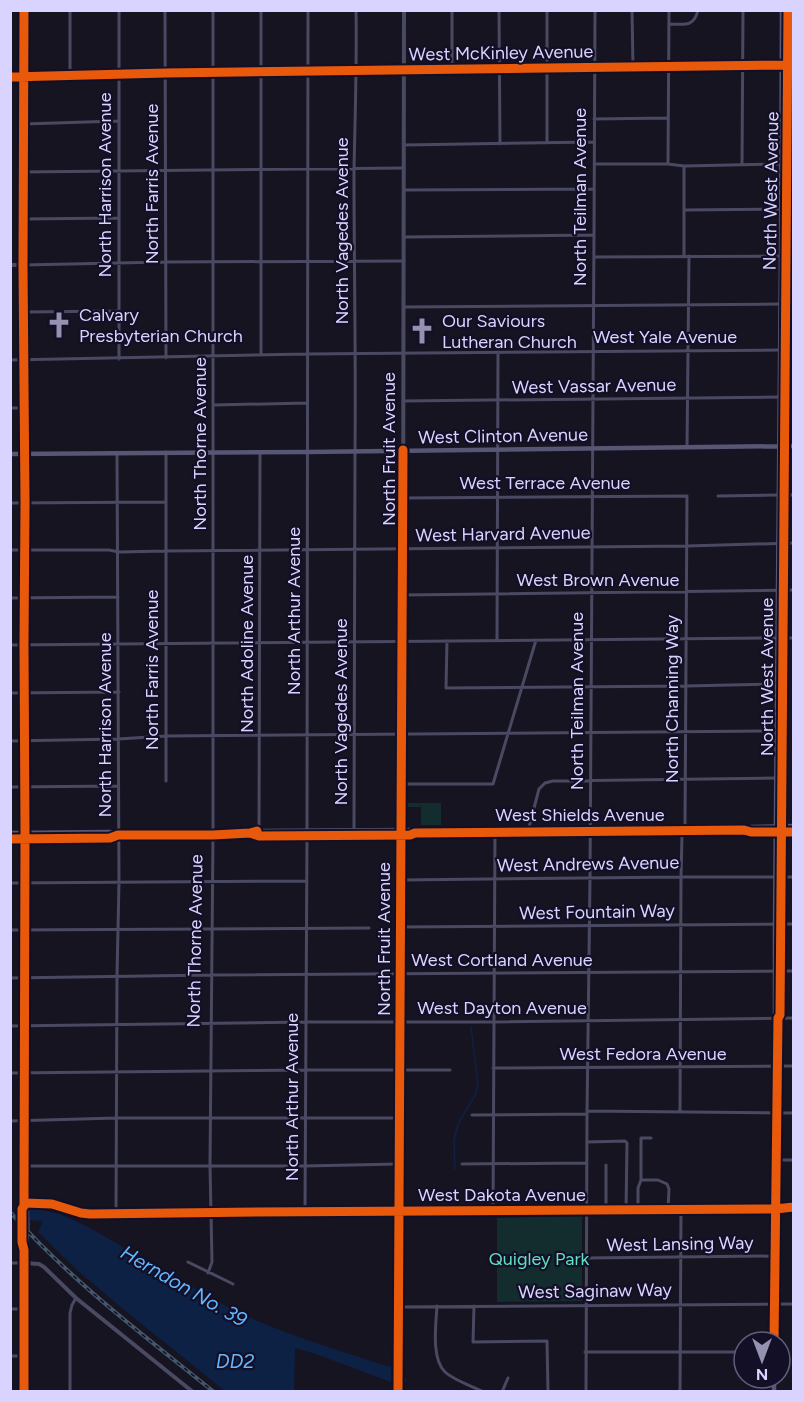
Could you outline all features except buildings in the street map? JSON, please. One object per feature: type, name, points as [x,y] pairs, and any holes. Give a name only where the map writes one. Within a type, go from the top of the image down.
[{"type":"main road","points":[[24,10],[24,1220],[27,1243],[24,1250],[24,1392]]},
{"type":"main road","name":"North West Avenue","points":[[785,10],[788,33],[786,65]]},
{"type":"main road","name":"North West Avenue","points":[[778,877],[782,830],[780,638],[784,209],[787,162],[785,10]]},
{"type":"main road","name":"West McKinley Avenue","points":[[10,77],[213,72],[786,65]]},
{"type":"main road","name":"West Clinton Avenue","points":[[10,454],[794,446]]},
{"type":"main road","name":"North West Avenue","points":[[774,1330],[777,1067],[778,1018],[780,1015],[776,830],[780,731]]},
{"type":"main road","name":"West Shields Avenue","points":[[782,830],[794,826]]},
{"type":"main road","name":"West Shields Avenue","points":[[10,839],[25,836],[110,832],[118,835],[213,835],[354,830],[401,832],[410,835],[415,833],[528,831],[744,830],[751,827],[794,832]]},
{"type":"main road","points":[[330,836],[351,833],[354,830]]},
{"type":"main road","name":"West Shields Avenue","points":[[307,833],[330,836],[401,832]]},
{"type":"main road","name":"West Shields Avenue","points":[[10,833],[25,836]]},
{"type":"street","points":[[70,10],[70,76]]},
{"type":"street","name":"North Harrison Avenue","points":[[118,10],[118,359]]},
{"type":"street","name":"North Farris Avenue","points":[[165,10],[166,358]]},
{"type":"street","name":"North Thorne Avenue","points":[[208,1273],[212,1262],[210,1071],[214,550],[213,10]]},
{"type":"street","points":[[261,10],[261,354]]},
{"type":"street","name":"North Arthur Avenue","points":[[305,1212],[308,10]]},
{"type":"street","name":"North Vagedes Avenue","points":[[354,830],[356,10]]},
{"type":"street","name":"North Fruit Avenue","points":[[398,1392],[404,10]]},
{"type":"street","points":[[452,10],[452,70]]},
{"type":"street","points":[[500,10],[500,144]]},
{"type":"street","points":[[547,10],[547,143]]},
{"type":"street","name":"North Teilman Avenue","points":[[586,1392],[595,10]]},
{"type":"street","points":[[632,10],[633,68]]},
{"type":"street","points":[[668,164],[669,10]]},
{"type":"street","points":[[669,24],[692,23],[698,10]]},
{"type":"street","points":[[742,165],[743,10]]},
{"type":"street","points":[[594,118],[668,118]]},
{"type":"street","points":[[23,124],[118,121]]},
{"type":"street","points":[[404,145],[594,142]]},
{"type":"street","points":[[594,164],[684,166],[787,162]]},
{"type":"street","points":[[684,166],[684,256]]},
{"type":"street","points":[[23,172],[404,168]]},
{"type":"street","points":[[404,190],[594,189]]},
{"type":"street","points":[[684,210],[794,209]]},
{"type":"street","points":[[23,219],[118,218]]},
{"type":"street","points":[[404,237],[594,235]]},
{"type":"street","points":[[687,448],[689,256]]},
{"type":"street","points":[[594,257],[794,256]]},
{"type":"street","points":[[10,265],[404,261]]},
{"type":"street","points":[[404,307],[794,304]]},
{"type":"street","points":[[23,312],[118,311]]},
{"type":"street","name":"West Yale Avenue","points":[[10,360],[261,354],[794,350]]},
{"type":"street","points":[[497,641],[498,352]]},
{"type":"street","name":"West Vassar Avenue","points":[[403,401],[783,397]]},
{"type":"street","points":[[214,405],[307,403]]},
{"type":"street","points":[[10,408],[24,408]]},
{"type":"street","name":"North Harrison Avenue","points":[[116,1213],[119,882],[117,452]]},
{"type":"street","name":"North Farris Avenue","points":[[166,452],[166,781]]},
{"type":"street","name":"North Adoline Avenue","points":[[259,833],[260,452]]},
{"type":"street","points":[[718,496],[794,495]]},
{"type":"street","name":"West Terrace Avenue","points":[[403,498],[687,496]]},
{"type":"street","name":"North Channing Way","points":[[681,877],[685,779],[687,496]]},
{"type":"street","points":[[10,503],[166,502]]},
{"type":"street","name":"West Harvard Avenue","points":[[10,550],[109,549],[119,552],[794,543]]},
{"type":"street","name":"West Brown Avenue","points":[[403,595],[794,590]]},
{"type":"street","points":[[10,598],[118,597]]},
{"type":"street","points":[[10,645],[794,638]]},
{"type":"street","points":[[402,784],[493,784],[536,640]]},
{"type":"street","points":[[447,641],[446,688],[780,684]]},
{"type":"street","points":[[10,693],[119,692]]},
{"type":"street","points":[[10,741],[165,736],[780,731]]},
{"type":"street","points":[[528,831],[539,789],[544,783],[553,780],[777,778]]},
{"type":"street","points":[[10,787],[118,786]]},
{"type":"street","points":[[493,1211],[495,832]]},
{"type":"street","points":[[680,1112],[681,877]]},
{"type":"street","name":"West Andrews Avenue","points":[[401,880],[794,877]]},
{"type":"street","points":[[10,883],[307,881]]},
{"type":"street","name":"West Fountain Way","points":[[400,927],[794,924]]},
{"type":"street","points":[[10,930],[369,928]]},
{"type":"street","name":"West Cortland Avenue","points":[[10,978],[794,971]]},
{"type":"street","name":"West Dayton Avenue","points":[[10,1026],[794,1018]]},
{"type":"street","name":"West Fedora Avenue","points":[[493,1068],[794,1066]]},
{"type":"street","points":[[10,1073],[450,1070]]},
{"type":"street","points":[[472,1115],[628,1112],[794,1113]]},
{"type":"street","points":[[10,1121],[116,1118],[399,1118]]},
{"type":"street","points":[[638,1210],[641,1138],[651,1138]]},
{"type":"street","points":[[587,1142],[625,1141],[627,1143],[626,1211]]},
{"type":"street","points":[[776,1160],[794,1160]]},
{"type":"street","points":[[462,1164],[586,1163]]},
{"type":"street","points":[[24,1166],[398,1164]]},
{"type":"street","points":[[606,1165],[606,1210]]},
{"type":"street","points":[[641,1180],[660,1180],[667,1184],[669,1189],[668,1210]]},
{"type":"street","name":"West Dakota Avenue","points":[[24,1207],[52,1204],[90,1214],[626,1211],[794,1207]]},
{"type":"street","points":[[680,1392],[681,1210]]},
{"type":"street","name":"West Lansing Way","points":[[586,1258],[774,1256]]},
{"type":"street","points":[[188,1262],[233,1284]]},
{"type":"street","points":[[10,1263],[39,1264],[44,1267],[76,1298],[193,1392]]},
{"type":"street","points":[[70,1392],[70,1313],[76,1298]]},
{"type":"street","name":"West Saginaw Way","points":[[398,1307],[794,1304]]},
{"type":"street","points":[[436,1306],[436,1353],[440,1367],[447,1374],[484,1392]]},
{"type":"street","points":[[474,1306],[474,1342],[547,1341],[548,1392]]},
{"type":"street","points":[[10,1309],[24,1309]]},
{"type":"street","points":[[585,1352],[732,1352]]},
{"type":"street","points":[[10,1356],[24,1356]]},
{"type":"street","points":[[502,1392],[508,1378]]},
{"type":"green space","points":[[406,803],[441,803],[441,825],[421,825],[421,807],[406,807]]},
{"type":"green space","name":"Quigley Park","points":[[582,1216],[582,1301],[497,1302],[497,1218]]},
{"type":"water","name":"DD2","points":[[32,1208],[60,1214],[88,1227],[231,1309],[251,1318],[310,1341],[391,1367],[391,1382],[295,1348],[294,1391],[225,1391],[77,1270],[38,1232],[42,1221],[30,1220]]},
{"type":"waterway","points":[[455,1169],[454,1140],[458,1124],[475,1095],[478,1084],[471,1027]]},
{"type":"waterway","name":"Herndon No. 39","points":[[10,1214],[24,1214]]},
{"type":"waterway","name":"Herndon No. 39","points":[[388,1375],[405,1380]]},
{"type":"railway","points":[[10,1212],[82,1284],[214,1392]]},
{"type":"cycle path","points":[[24,10],[25,833],[24,1206],[22,1209],[24,1392]]},
{"type":"cycle path","points":[[774,1330],[778,1018],[780,1015],[788,10]]},
{"type":"cycle path","points":[[10,77],[788,65]]},
{"type":"cycle path","points":[[398,1392],[403,450]]},
{"type":"cycle path","points":[[250,833],[259,836],[744,830],[794,832]]},
{"type":"cycle path","points":[[10,839],[110,838],[118,835],[213,835],[257,831]]},
{"type":"cycle path","points":[[24,1203],[52,1204],[90,1214],[775,1209],[794,1207]]},
{"type":"place","name":"Calvary Presbyterian Church","points":[[59,325]]},
{"type":"place","name":"Our Saviours Lutheran Church","points":[[422,331]]}]
